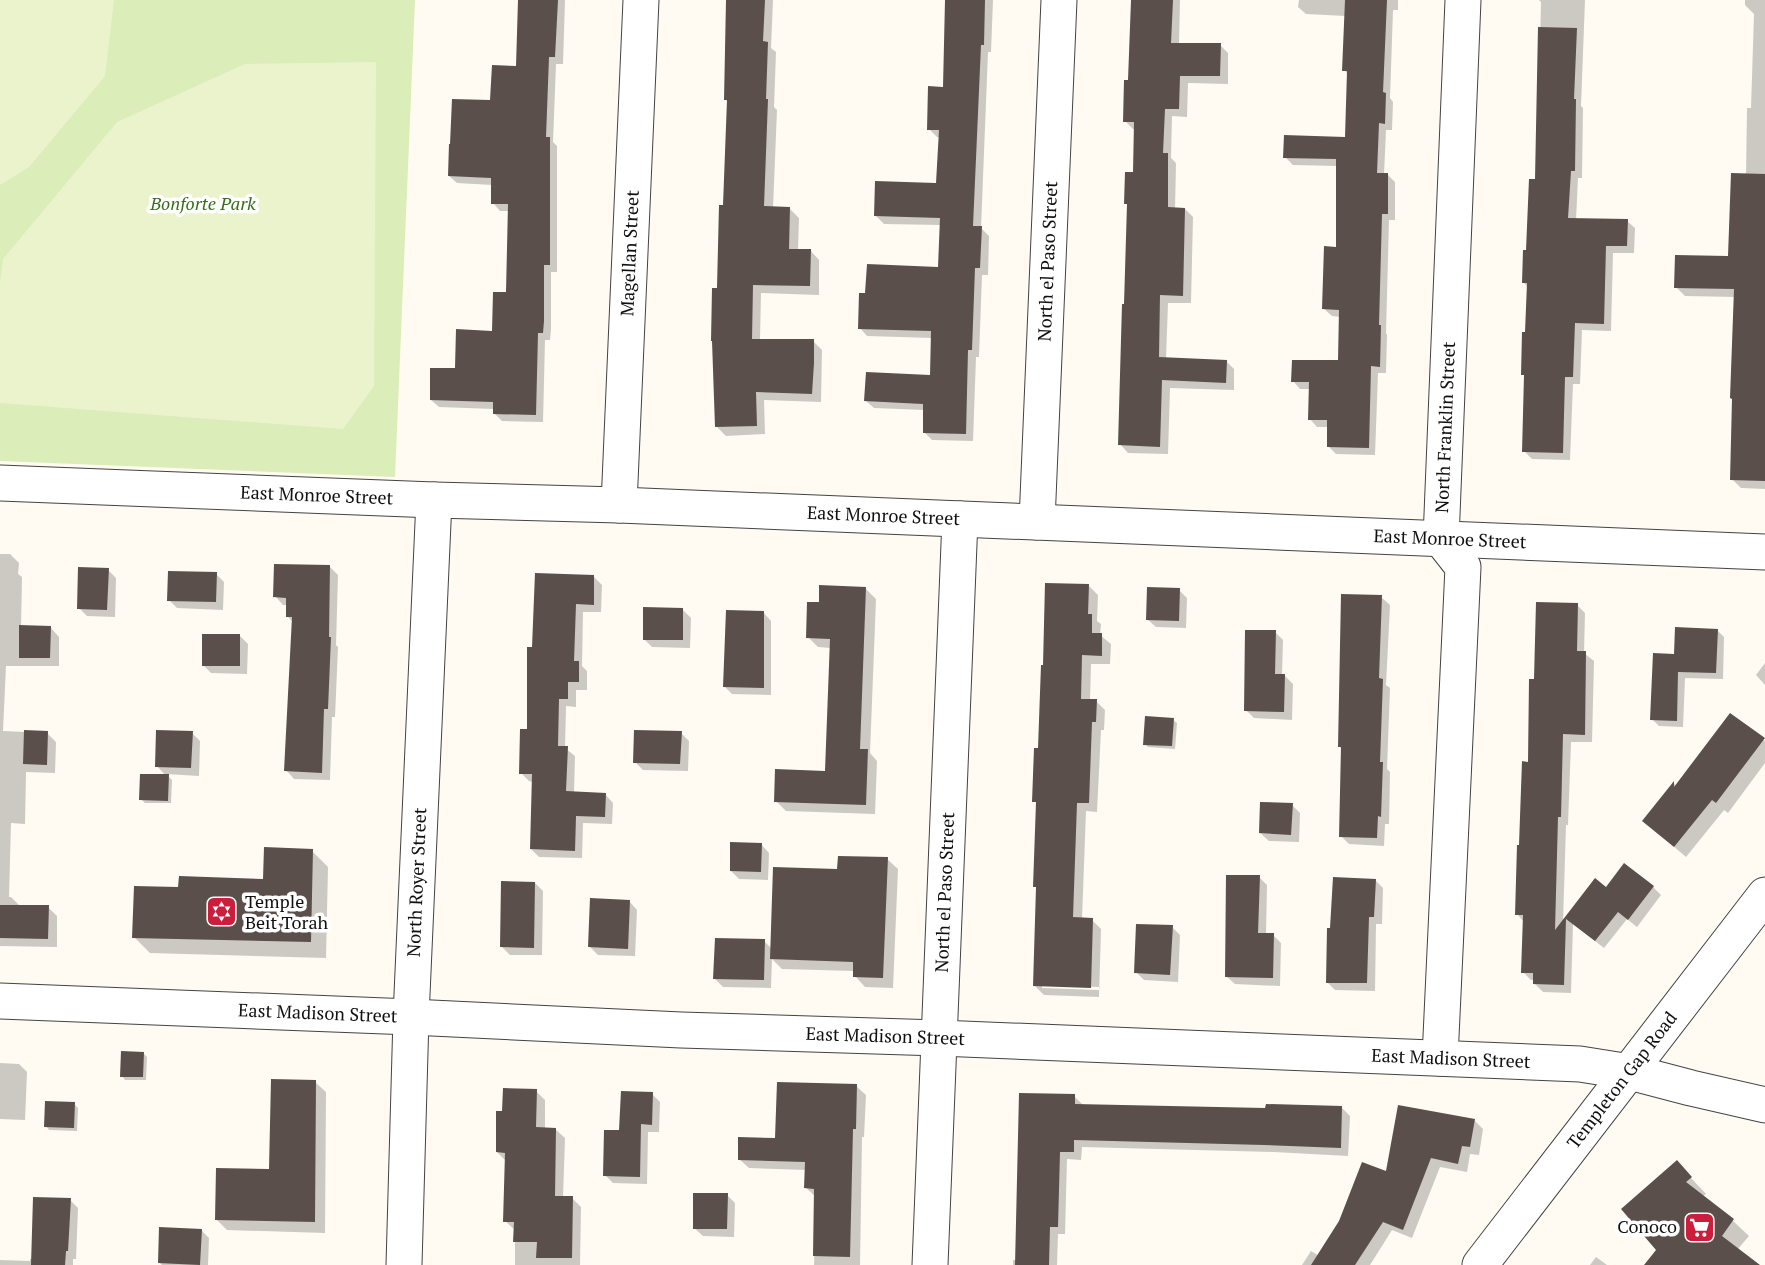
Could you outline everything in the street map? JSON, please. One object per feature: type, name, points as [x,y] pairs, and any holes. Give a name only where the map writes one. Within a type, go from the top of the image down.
[{"type":"street","name":"Magellan Street","points":[[619,505],[641,0]]},
{"type":"street","name":"North el Paso Street","points":[[1037,522],[1059,0]]},
{"type":"street","name":"North Franklin Street","points":[[1440,1058],[1463,567],[1441,539],[1463,0]]},
{"type":"street","name":"East Monroe Street","points":[[0,483],[619,505],[1765,552]]},
{"type":"street","name":"North Royer Street","points":[[404,1265],[411,1017],[434,500]]},
{"type":"street","name":"North el Paso Street","points":[[930,1265],[960,519]]},
{"type":"street","name":"Templeton Gap Road","points":[[1480,1265],[1765,895]]},
{"type":"street","name":"East Madison Street","points":[[0,1001],[1580,1064],[1630,1072],[1765,1105]]},
{"type":"green space","name":"Bonforte Park","points":[[0,0],[415,0],[395,477],[0,461]]},
{"type":"green space","points":[[0,0],[114,0],[105,76],[29,167],[0,185]]},
{"type":"green space","points":[[376,62],[374,386],[343,429],[0,403],[0,283],[3,259],[117,122],[245,64]]},
{"type":"building","points":[[518,0],[558,0],[555,57],[549,57],[546,137],[550,137],[550,265],[544,265],[544,321],[543,333],[538,333],[536,415],[493,414],[493,402],[430,400],[430,368],[455,368],[456,329],[492,331],[493,292],[506,292],[508,204],[491,204],[491,178],[448,176],[449,144],[452,99],[490,100],[492,65],[516,66]]},
{"type":"building","points":[[726,0],[765,0],[763,41],[768,42],[768,99],[764,206],[790,207],[789,249],[811,249],[810,286],[753,285],[752,339],[814,339],[814,363],[812,394],[756,392],[757,426],[715,427],[711,341],[712,288],[717,288],[719,205],[723,205],[727,100],[724,100]]},
{"type":"building","points":[[945,0],[985,0],[973,226],[982,226],[980,268],[975,268],[972,350],[968,350],[966,434],[923,433],[923,404],[864,401],[866,372],[930,375],[931,331],[858,329],[859,293],[865,293],[867,264],[938,267],[940,218],[874,216],[875,181],[936,183],[939,130],[927,130],[928,86],[943,87]]},
{"type":"building","points":[[1131,0],[1173,0],[1171,43],[1221,43],[1220,76],[1180,76],[1179,109],[1165,109],[1163,153],[1168,153],[1168,207],[1185,208],[1183,296],[1160,295],[1159,357],[1227,360],[1226,383],[1162,380],[1160,447],[1118,445],[1127,204],[1124,204],[1125,172],[1133,172],[1134,122],[1123,122],[1124,80],[1128,80]]},
{"type":"building","points":[[1345,0],[1387,0],[1383,92],[1386,93],[1385,124],[1379,123],[1377,173],[1388,173],[1388,214],[1382,214],[1380,367],[1371,366],[1369,448],[1327,447],[1327,420],[1308,420],[1309,382],[1291,382],[1292,360],[1338,360],[1339,310],[1322,309],[1324,246],[1336,247],[1336,159],[1283,158],[1284,135],[1345,137],[1347,71],[1342,71]]},
{"type":"building","points":[[1538,27],[1577,28],[1575,171],[1571,171],[1568,218],[1628,219],[1627,246],[1606,246],[1604,324],[1575,323],[1573,377],[1565,377],[1563,453],[1522,452],[1522,332],[1525,332],[1527,283],[1522,283],[1523,250],[1526,250],[1529,179],[1535,179]]},
{"type":"building","points":[[1731,173],[1765,174],[1765,481],[1730,480],[1734,289],[1674,288],[1675,255],[1728,256]]},
{"type":"building","points":[[274,564],[330,565],[331,637],[328,709],[324,709],[322,773],[284,771],[292,617],[286,617],[286,598],[273,597]]},
{"type":"building","points":[[78,567],[109,568],[107,610],[77,609]]},
{"type":"building","points":[[168,571],[217,572],[216,602],[167,601]]},
{"type":"building","points":[[535,573],[594,575],[594,605],[576,604],[574,661],[579,661],[579,682],[568,682],[568,699],[559,699],[558,746],[568,746],[566,791],[606,793],[605,817],[576,816],[575,851],[530,849],[532,774],[519,774],[520,729],[527,729],[527,647],[532,647]]},
{"type":"building","points":[[1045,583],[1089,584],[1088,614],[1092,614],[1092,633],[1102,633],[1102,656],[1082,655],[1081,699],[1097,699],[1096,722],[1092,722],[1089,803],[1077,803],[1073,917],[1093,918],[1091,988],[1033,986],[1036,802],[1032,802],[1034,748],[1038,748],[1043,665]]},
{"type":"building","points":[[819,585],[866,587],[860,749],[868,749],[866,805],[774,802],[775,769],[825,771],[830,639],[806,638],[807,602],[819,602]]},
{"type":"building","points":[[1147,587],[1180,588],[1179,621],[1146,620]]},
{"type":"building","points":[[1341,594],[1382,595],[1379,678],[1383,679],[1380,762],[1383,762],[1381,817],[1378,816],[1377,838],[1339,837]]},
{"type":"building","points":[[1536,602],[1578,603],[1577,651],[1586,651],[1585,735],[1563,734],[1555,930],[1595,878],[1606,887],[1624,863],[1654,886],[1628,920],[1618,912],[1595,941],[1566,919],[1564,985],[1533,984],[1533,973],[1521,973],[1523,915],[1515,915],[1522,761],[1528,762],[1529,679],[1534,679]]},
{"type":"building","points":[[643,607],[683,608],[683,640],[643,640]]},
{"type":"building","points":[[726,610],[764,611],[764,688],[723,687]]},
{"type":"building","points":[[19,625],[51,626],[50,658],[19,658]]},
{"type":"building","points":[[1675,627],[1718,629],[1716,673],[1678,672],[1677,721],[1650,720],[1653,653],[1674,654]]},
{"type":"building","points":[[1245,630],[1276,630],[1275,674],[1285,674],[1284,712],[1244,711]]},
{"type":"building","points":[[202,634],[240,634],[240,666],[202,666]]},
{"type":"building","points":[[1730,713],[1765,738],[1716,803],[1712,800],[1674,847],[1642,821],[1674,781],[1674,787]]},
{"type":"building","points":[[1145,716],[1174,718],[1172,746],[1143,745]]},
{"type":"building","points":[[24,730],[48,731],[47,765],[23,764]]},
{"type":"building","points":[[156,730],[193,731],[191,768],[155,767]]},
{"type":"building","points":[[634,730],[682,731],[680,764],[633,763]]},
{"type":"building","points":[[140,774],[169,774],[168,801],[139,800]]},
{"type":"building","points":[[1260,802],[1293,803],[1291,835],[1259,833]]},
{"type":"building","points":[[730,842],[762,843],[761,872],[730,871]]},
{"type":"building","name":"Temple Beit Torah","points":[[264,847],[313,849],[311,942],[132,938],[134,886],[178,887],[179,876],[263,879]]},
{"type":"building","points":[[838,856],[888,857],[883,978],[853,977],[853,962],[770,959],[773,867],[837,869]]},
{"type":"building","points":[[1226,875],[1260,875],[1258,933],[1274,933],[1273,978],[1225,977]]},
{"type":"building","points":[[1333,877],[1376,879],[1374,917],[1369,917],[1367,983],[1326,983],[1327,928],[1330,928]]},
{"type":"building","points":[[501,881],[535,882],[534,948],[500,947]]},
{"type":"building","points":[[590,898],[630,900],[628,949],[588,947]]},
{"type":"building","points":[[0,905],[49,905],[48,939],[0,938]]},
{"type":"building","points":[[1136,924],[1173,925],[1170,975],[1134,973]]},
{"type":"building","points":[[715,938],[765,939],[764,980],[713,979]]},
{"type":"building","points":[[121,1051],[144,1052],[143,1077],[120,1077]]},
{"type":"building","points":[[271,1079],[316,1080],[315,1222],[215,1220],[216,1168],[269,1169]]},
{"type":"building","points":[[777,1082],[857,1084],[856,1129],[853,1129],[850,1257],[813,1256],[814,1189],[804,1188],[805,1162],[738,1160],[738,1137],[775,1138]]},
{"type":"building","points":[[503,1088],[537,1089],[536,1127],[556,1128],[555,1196],[573,1196],[572,1258],[536,1258],[537,1242],[513,1242],[514,1222],[503,1222],[505,1153],[496,1152],[496,1111],[502,1111]]},
{"type":"building","points":[[621,1091],[653,1092],[652,1125],[641,1124],[640,1177],[603,1176],[604,1130],[619,1130]]},
{"type":"building","points":[[1019,1093],[1075,1094],[1075,1104],[1265,1108],[1266,1104],[1342,1106],[1341,1148],[1074,1140],[1074,1152],[1060,1152],[1058,1227],[1050,1227],[1049,1265],[1015,1265]]},
{"type":"building","points":[[45,1101],[75,1102],[74,1128],[44,1127]]},
{"type":"building","points":[[1398,1105],[1475,1119],[1470,1147],[1462,1146],[1458,1164],[1431,1158],[1403,1230],[1383,1222],[1355,1265],[1311,1265],[1339,1221],[1362,1162],[1386,1171]]},
{"type":"building","points":[[1677,1160],[1692,1177],[1686,1182],[1734,1219],[1722,1236],[1760,1265],[1644,1265],[1656,1250],[1621,1209]]},
{"type":"building","points":[[693,1193],[728,1193],[727,1229],[693,1229]]},
{"type":"building","points":[[33,1197],[71,1198],[65,1265],[31,1265]]},
{"type":"building","points":[[159,1227],[202,1229],[200,1265],[158,1263]]},
{"type":"place","name":"Temple Beit Torah","points":[[222,912]]},
{"type":"place","name":"Conoco","points":[[1700,1227]]}]
